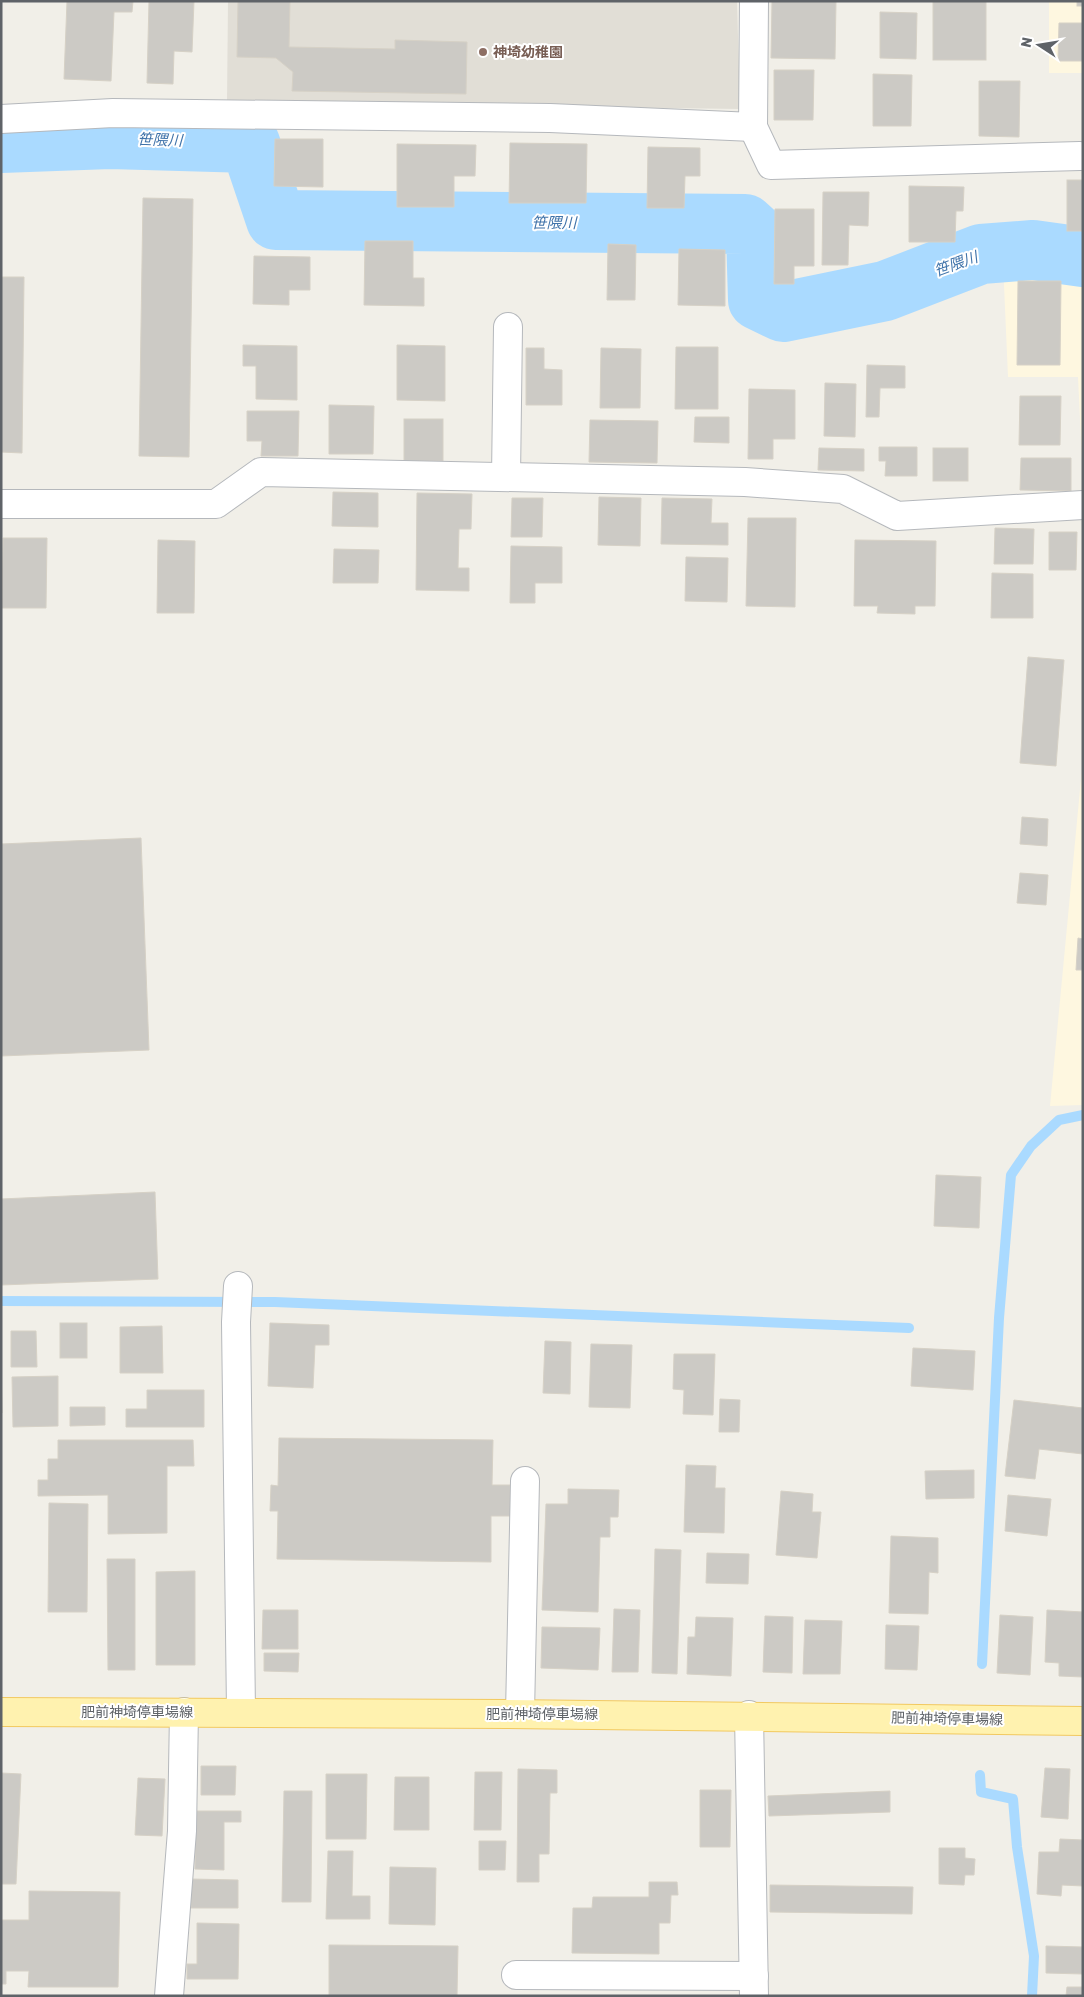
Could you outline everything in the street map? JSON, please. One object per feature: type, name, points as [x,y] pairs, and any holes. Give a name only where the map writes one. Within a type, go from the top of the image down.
[{"type":"main road","name":"肥前神埼停車場線","points":[[1,1712],[240,1711],[749,1715],[1083,1721]]},
{"type":"street","points":[[754,1],[753,127],[771,165],[1080,156]]},
{"type":"street","points":[[1,119],[113,113],[550,118],[753,127]]},
{"type":"street","points":[[506,477],[508,327]]},
{"type":"street","points":[[1,504],[216,504],[261,472],[745,482],[843,489],[897,516],[1083,505]]},
{"type":"street","points":[[238,1286],[236,1322],[240,1711]]},
{"type":"street","points":[[520,1714],[525,1481]]},
{"type":"street","points":[[169,1996],[182,1831],[184,1712]]},
{"type":"street","points":[[516,1975],[754,1986],[749,1715]]},
{"type":"shaded area","name":"神埼幼稚園","points":[[228,1],[737,1],[740,109],[227,102]]},
{"type":"shaded area","points":[[1049,1],[1083,1],[1083,73],[1049,73]]},
{"type":"shaded area","points":[[1003,262],[1083,270],[1083,482],[1078,377],[1008,377]]},
{"type":"shaded area","points":[[1083,758],[1083,1105],[1050,1106]]},
{"type":"building","points":[[67,1],[133,1],[132,12],[114,12],[111,81],[64,79]]},
{"type":"building","points":[[149,1],[194,1],[192,52],[174,51],[173,84],[147,83]]},
{"type":"building","points":[[238,1],[290,1],[289,47],[395,49],[395,40],[467,42],[466,94],[292,91],[293,72],[276,58],[237,57]]},
{"type":"building","points":[[772,1],[836,1],[835,59],[771,58]]},
{"type":"building","points":[[933,1],[986,1],[986,60],[933,60]]},
{"type":"building","points":[[1077,1],[1083,1],[1083,6],[1077,6]]},
{"type":"building","points":[[880,12],[917,13],[916,59],[880,58]]},
{"type":"building","points":[[1059,23],[1083,23],[1083,61],[1058,61]]},
{"type":"building","points":[[774,70],[814,70],[813,120],[774,120]]},
{"type":"building","points":[[873,74],[912,75],[911,126],[873,126]]},
{"type":"building","points":[[979,81],[1020,81],[1019,137],[979,136]]},
{"type":"building","points":[[275,139],[323,139],[323,187],[274,186]]},
{"type":"building","points":[[510,143],[587,144],[586,203],[509,203]]},
{"type":"building","points":[[397,144],[476,145],[475,176],[454,176],[454,207],[397,207]]},
{"type":"building","points":[[648,147],[700,148],[700,176],[685,176],[684,208],[647,208]]},
{"type":"building","points":[[1067,180],[1083,180],[1083,231],[1067,231]]},
{"type":"building","points":[[909,186],[964,187],[963,211],[956,211],[955,242],[909,242]]},
{"type":"building","points":[[823,192],[869,192],[868,226],[849,225],[848,265],[822,265]]},
{"type":"building","points":[[143,198],[193,199],[189,457],[139,456]]},
{"type":"building","points":[[775,209],[814,209],[814,266],[794,266],[794,284],[774,284]]},
{"type":"building","points":[[365,241],[413,241],[413,278],[424,278],[424,306],[364,305]]},
{"type":"building","points":[[608,244],[636,245],[635,300],[607,300]]},
{"type":"building","points":[[679,249],[725,250],[725,306],[678,305]]},
{"type":"building","points":[[254,256],[310,257],[310,290],[289,290],[289,305],[253,304]]},
{"type":"building","points":[[1,277],[24,277],[22,453],[1,452]]},
{"type":"building","points":[[1018,281],[1061,281],[1060,365],[1017,365]]},
{"type":"building","points":[[243,345],[297,346],[297,400],[256,399],[256,366],[243,366]]},
{"type":"building","points":[[397,345],[445,346],[445,401],[397,400]]},
{"type":"building","points":[[676,347],[718,347],[718,409],[675,409]]},
{"type":"building","points":[[526,348],[544,348],[544,369],[562,370],[562,405],[526,405]]},
{"type":"building","points":[[601,348],[641,349],[640,408],[600,408]]},
{"type":"building","points":[[867,365],[905,366],[905,388],[880,388],[879,417],[866,417]]},
{"type":"building","points":[[825,383],[856,384],[855,437],[824,436]]},
{"type":"building","points":[[749,389],[795,390],[795,439],[773,439],[773,459],[748,459]]},
{"type":"building","points":[[1020,396],[1061,396],[1060,445],[1019,445]]},
{"type":"building","points":[[329,405],[374,406],[373,454],[329,454]]},
{"type":"building","points":[[247,411],[299,411],[298,456],[261,456],[262,441],[247,441]]},
{"type":"building","points":[[695,417],[729,417],[729,443],[694,442]]},
{"type":"building","points":[[404,419],[443,419],[443,461],[404,461]]},
{"type":"building","points":[[590,420],[658,421],[657,463],[589,462]]},
{"type":"building","points":[[879,447],[917,447],[917,476],[885,476],[886,461],[879,461]]},
{"type":"building","points":[[819,448],[864,449],[864,471],[818,470]]},
{"type":"building","points":[[933,448],[968,448],[968,481],[933,481]]},
{"type":"building","points":[[1021,458],[1071,458],[1071,491],[1020,490]]},
{"type":"building","points":[[333,492],[378,493],[378,527],[332,526]]},
{"type":"building","points":[[417,493],[472,494],[471,529],[459,529],[458,568],[469,568],[469,591],[416,590]]},
{"type":"building","points":[[599,497],[641,498],[640,546],[598,545]]},
{"type":"building","points":[[512,498],[543,498],[542,537],[511,537]]},
{"type":"building","points":[[662,498],[712,499],[711,523],[728,523],[728,545],[661,544]]},
{"type":"building","points":[[748,518],[796,518],[795,607],[746,606]]},
{"type":"building","points":[[995,528],[1034,529],[1033,564],[994,564]]},
{"type":"building","points":[[1049,532],[1077,532],[1076,570],[1049,570]]},
{"type":"building","points":[[3,538],[47,538],[46,608],[2,608]]},
{"type":"building","points":[[158,540],[195,541],[194,613],[157,613]]},
{"type":"building","points":[[855,540],[936,541],[935,606],[915,606],[915,614],[877,613],[878,606],[854,606]]},
{"type":"building","points":[[511,546],[562,547],[562,583],[535,583],[535,603],[510,603]]},
{"type":"building","points":[[334,549],[379,550],[378,583],[333,583]]},
{"type":"building","points":[[686,557],[728,558],[727,602],[685,601]]},
{"type":"building","points":[[992,573],[1033,574],[1033,618],[991,618]]},
{"type":"building","points":[[1028,657],[1064,660],[1056,766],[1020,763]]},
{"type":"building","points":[[1022,817],[1048,819],[1047,846],[1020,844]]},
{"type":"building","points":[[141,838],[149,1050],[1,1056],[1,844]]},
{"type":"building","points":[[1020,873],[1048,875],[1046,905],[1017,903]]},
{"type":"building","points":[[1078,938],[1083,939],[1083,970],[1076,970]]},
{"type":"building","points":[[936,1175],[981,1177],[979,1228],[934,1226]]},
{"type":"building","points":[[155,1192],[158,1279],[1,1285],[1,1199]]},
{"type":"building","points":[[60,1323],[87,1323],[87,1358],[60,1358]]},
{"type":"building","points":[[270,1323],[329,1325],[329,1345],[315,1345],[313,1388],[268,1386]]},
{"type":"building","points":[[162,1326],[163,1373],[120,1373],[120,1327]]},
{"type":"building","points":[[11,1331],[36,1331],[37,1367],[11,1367]]},
{"type":"building","points":[[545,1341],[571,1342],[570,1394],[543,1393]]},
{"type":"building","points":[[591,1344],[632,1345],[630,1408],[589,1407]]},
{"type":"building","points":[[913,1348],[975,1351],[973,1390],[911,1386]]},
{"type":"building","points":[[674,1354],[715,1354],[713,1415],[683,1414],[684,1390],[673,1389]]},
{"type":"building","points":[[1,1364],[2,1413],[1,1413]]},
{"type":"building","points":[[58,1376],[58,1426],[13,1427],[12,1377]]},
{"type":"building","points":[[147,1390],[204,1390],[204,1427],[126,1427],[126,1409],[147,1409]]},
{"type":"building","points":[[720,1399],[740,1400],[739,1432],[719,1432]]},
{"type":"building","points":[[1014,1400],[1083,1408],[1083,1454],[1039,1449],[1035,1479],[1005,1476]]},
{"type":"building","points":[[70,1407],[105,1407],[105,1425],[70,1426]]},
{"type":"building","points":[[279,1438],[493,1440],[492,1485],[510,1485],[510,1516],[491,1516],[491,1562],[277,1559],[278,1511],[270,1511],[271,1485],[278,1486]]},
{"type":"building","points":[[58,1440],[193,1440],[194,1466],[167,1466],[167,1533],[108,1534],[108,1495],[38,1496],[38,1480],[48,1480],[48,1459],[58,1459]]},
{"type":"building","points":[[686,1465],[716,1466],[715,1488],[725,1488],[724,1533],[684,1532]]},
{"type":"building","points":[[974,1470],[974,1498],[926,1499],[925,1471]]},
{"type":"building","points":[[568,1489],[619,1490],[618,1517],[610,1517],[610,1537],[600,1537],[598,1612],[542,1610],[546,1504],[568,1504]]},
{"type":"building","points":[[781,1491],[813,1494],[812,1512],[821,1512],[817,1558],[776,1555]]},
{"type":"building","points":[[1008,1495],[1051,1499],[1047,1536],[1005,1531]]},
{"type":"building","points":[[49,1503],[88,1504],[87,1612],[48,1612]]},
{"type":"building","points":[[891,1536],[938,1538],[938,1573],[929,1572],[928,1614],[889,1613]]},
{"type":"building","points":[[655,1549],[681,1550],[677,1674],[652,1673]]},
{"type":"building","points":[[707,1553],[749,1554],[748,1584],[706,1583]]},
{"type":"building","points":[[107,1559],[135,1559],[135,1670],[108,1670]]},
{"type":"building","points":[[195,1571],[195,1665],[156,1665],[156,1572]]},
{"type":"building","points":[[614,1609],[640,1610],[638,1672],[612,1672]]},
{"type":"building","points":[[263,1610],[298,1610],[298,1649],[262,1649]]},
{"type":"building","points":[[1047,1610],[1083,1612],[1083,1677],[1059,1676],[1059,1663],[1045,1662]]},
{"type":"building","points":[[1000,1615],[1033,1617],[1030,1675],[997,1673]]},
{"type":"building","points":[[765,1616],[793,1617],[792,1673],[763,1672]]},
{"type":"building","points":[[696,1617],[733,1618],[731,1676],[687,1674],[688,1637],[695,1637]]},
{"type":"building","points":[[805,1620],[842,1621],[840,1674],[803,1674]]},
{"type":"building","points":[[886,1625],[919,1626],[917,1670],[885,1669]]},
{"type":"building","points":[[542,1627],[600,1628],[598,1670],[541,1668]]},
{"type":"building","points":[[264,1653],[299,1653],[298,1672],[264,1671]]},
{"type":"building","points":[[201,1766],[236,1766],[235,1795],[201,1795]]},
{"type":"building","points":[[1045,1768],[1070,1769],[1068,1819],[1041,1817]]},
{"type":"building","points":[[518,1769],[557,1770],[557,1793],[550,1793],[549,1854],[539,1854],[539,1882],[517,1882]]},
{"type":"building","points":[[475,1772],[502,1772],[501,1830],[474,1830]]},
{"type":"building","points":[[1,1773],[21,1774],[16,1884],[1,1884]]},
{"type":"building","points":[[326,1774],[367,1774],[366,1839],[326,1839]]},
{"type":"building","points":[[395,1777],[429,1777],[429,1830],[394,1830]]},
{"type":"building","points":[[138,1778],[165,1779],[162,1836],[135,1835]]},
{"type":"building","points":[[700,1790],[731,1790],[730,1847],[700,1847]]},
{"type":"building","points":[[284,1791],[312,1791],[311,1902],[282,1902]]},
{"type":"building","points":[[890,1791],[890,1812],[769,1816],[768,1796]]},
{"type":"building","points":[[196,1811],[241,1811],[241,1822],[224,1822],[224,1870],[195,1869]]},
{"type":"building","points":[[1060,1839],[1083,1840],[1083,1886],[1062,1885],[1061,1896],[1037,1894],[1039,1852],[1059,1852]]},
{"type":"building","points":[[479,1841],[506,1841],[505,1870],[479,1870]]},
{"type":"building","points":[[939,1848],[965,1848],[965,1858],[975,1859],[974,1875],[965,1875],[964,1885],[939,1884]]},
{"type":"building","points":[[328,1851],[353,1851],[352,1896],[370,1896],[370,1919],[326,1919]]},
{"type":"building","points":[[390,1867],[436,1868],[435,1925],[389,1924]]},
{"type":"building","points":[[191,1879],[238,1880],[238,1908],[191,1908]]},
{"type":"building","points":[[649,1882],[677,1882],[678,1895],[671,1895],[670,1923],[659,1923],[659,1954],[572,1953],[573,1908],[592,1908],[593,1897],[649,1897]]},
{"type":"building","points":[[770,1885],[913,1887],[912,1914],[770,1912]]},
{"type":"building","points":[[29,1891],[120,1892],[118,1987],[28,1987],[29,1971],[6,1971],[6,1984],[1,1984],[1,1920],[29,1920]]},
{"type":"building","points":[[197,1923],[239,1924],[238,1979],[187,1979],[187,1964],[197,1964]]},
{"type":"building","points":[[329,1945],[458,1946],[457,1996],[329,1996]]},
{"type":"building","points":[[1046,1946],[1083,1947],[1083,1974],[1046,1973]]},
{"type":"building","points":[[1067,1987],[1083,1987],[1083,1996],[1066,1996]]},
{"type":"waterway","name":"笹隈川","points":[[1,143],[110,139],[250,143],[276,220],[745,224],[756,234],[758,300],[783,312],[885,291],[981,254],[1033,250],[1083,257]]},
{"type":"waterway","points":[[982,1664],[999,1318],[1011,1175],[1031,1146],[1059,1120],[1083,1115]]},
{"type":"waterway","points":[[1,1301],[275,1302],[909,1328]]},
{"type":"waterway","points":[[980,1775],[981,1792],[1013,1799],[1017,1847],[1034,1956],[1032,1996]]},
{"type":"place","name":"神埼幼稚園","points":[[483,52]]}]
